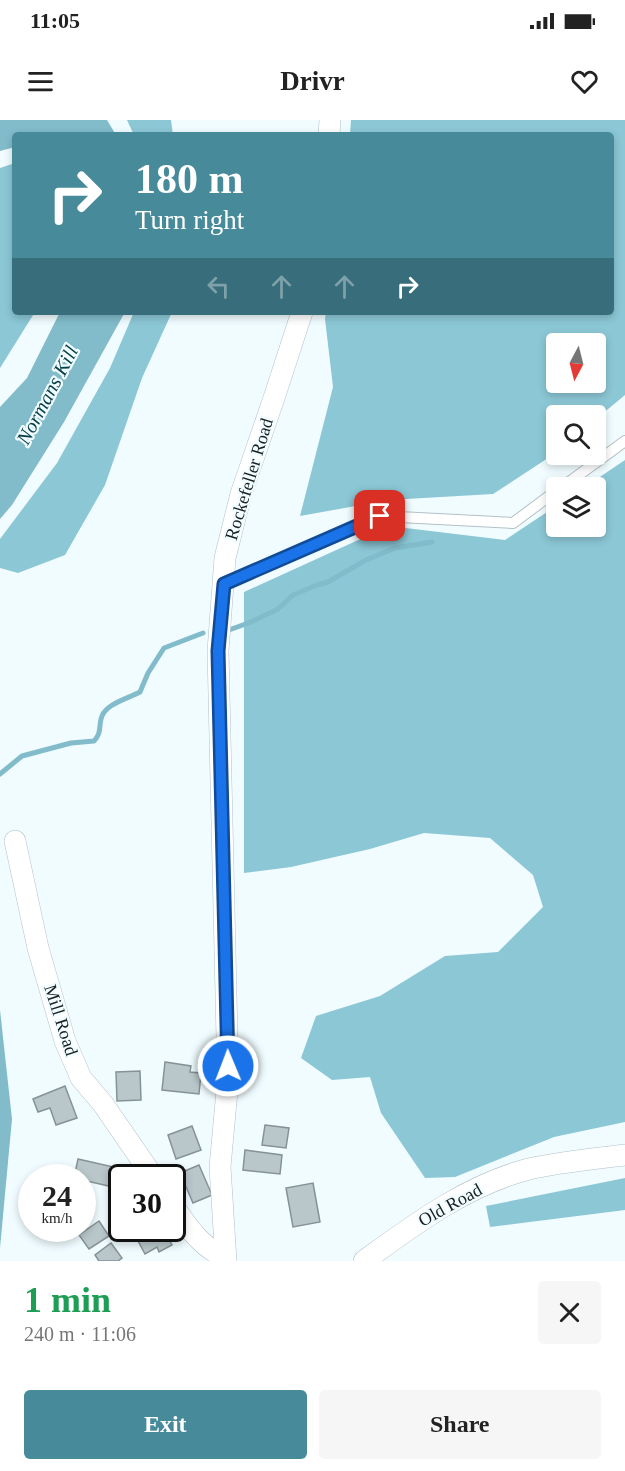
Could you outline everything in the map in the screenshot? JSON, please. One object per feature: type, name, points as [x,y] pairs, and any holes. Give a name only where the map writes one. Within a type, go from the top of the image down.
[{"type":"street","name":"Rockefeller Road","points":[[225,1260],[220,1167],[228,1080],[218,651],[225,558],[241,494],[301,315]]},
{"type":"street","name":"Mill Road","points":[[15,841],[38,948],[65,1041],[81,1078],[103,1104],[144,1164]]},
{"type":"street","name":"Old Road","points":[[364,1261],[412,1226],[463,1195],[504,1177],[544,1166],[625,1155]]},
{"type":"street","points":[[186,1224],[210,1250],[225,1260]]},
{"type":"lane","points":[[576,477],[625,441]]},
{"type":"lane","points":[[224,584],[380,516],[513,523],[546,498]]},
{"type":"shaded area","points":[[127,120],[171,120],[173,132],[133,132]]},
{"type":"shaded area","points":[[351,120],[625,120],[625,395],[606,411],[606,405],[546,405],[546,459],[493,494],[389,500],[300,516],[333,387],[326,315],[614,315],[614,132],[350,132]]},
{"type":"shaded area","points":[[12,164],[12,315],[33,315],[0,368],[0,168]]},
{"type":"shaded area","points":[[133,315],[171,315],[142,378],[105,485],[65,555],[18,573],[0,568],[0,539],[57,463],[110,368]]},
{"type":"shaded area","points":[[625,460],[625,1122],[554,1137],[455,1177],[425,1178],[381,1113],[370,1077],[332,1080],[301,1058],[316,1016],[380,996],[445,956],[498,952],[543,907],[533,875],[490,838],[424,833],[370,849],[291,867],[244,873],[244,592],[389,526],[505,540],[546,513],[546,537],[606,537],[606,477],[600,477]]},
{"type":"shaded area","points":[[625,1178],[625,1210],[490,1227],[486,1206]]},
{"type":"water","points":[[0,120],[107,120],[114,132],[12,132],[12,148],[0,151]]},
{"type":"water","name":"Normans Kill","points":[[58,315],[123,315],[64,422],[12,505],[0,519],[0,407],[27,378]]},
{"type":"water","points":[[0,1010],[12,1119],[0,1248]]},
{"type":"building","points":[[165,1062],[191,1066],[190,1072],[201,1073],[199,1094],[162,1090]]},
{"type":"building","points":[[140,1071],[141,1100],[117,1101],[116,1072]]},
{"type":"building","points":[[65,1086],[77,1118],[56,1125],[50,1108],[38,1112],[33,1099]]},
{"type":"building","points":[[265,1125],[289,1128],[286,1148],[262,1145]]},
{"type":"building","points":[[192,1126],[201,1150],[176,1159],[168,1135]]},
{"type":"building","points":[[245,1150],[282,1155],[280,1174],[243,1170]]},
{"type":"building","points":[[78,1159],[108,1166],[108,1186],[96,1183],[96,1164],[77,1164]]},
{"type":"building","points":[[199,1165],[212,1195],[193,1203],[186,1187],[186,1170]]},
{"type":"building","points":[[313,1183],[320,1222],[293,1227],[286,1188]]},
{"type":"building","points":[[99,1221],[108,1237],[89,1249],[84,1242],[96,1242],[96,1223]]},
{"type":"building","points":[[139,1242],[170,1242],[172,1245],[159,1252],[157,1247],[145,1254]]},
{"type":"building","points":[[111,1243],[122,1258],[118,1261],[99,1261],[95,1255]]},
{"type":"waterway","points":[[229,630],[278,609],[293,595],[328,582],[366,560],[395,548],[432,542]]},
{"type":"waterway","points":[[0,774],[22,756],[71,743],[94,741],[99,733],[103,714],[117,702],[140,692],[148,673],[164,648],[203,633]]},
{"type":"route","points":[[228,1066],[218,651],[224,584],[380,516]]}]
